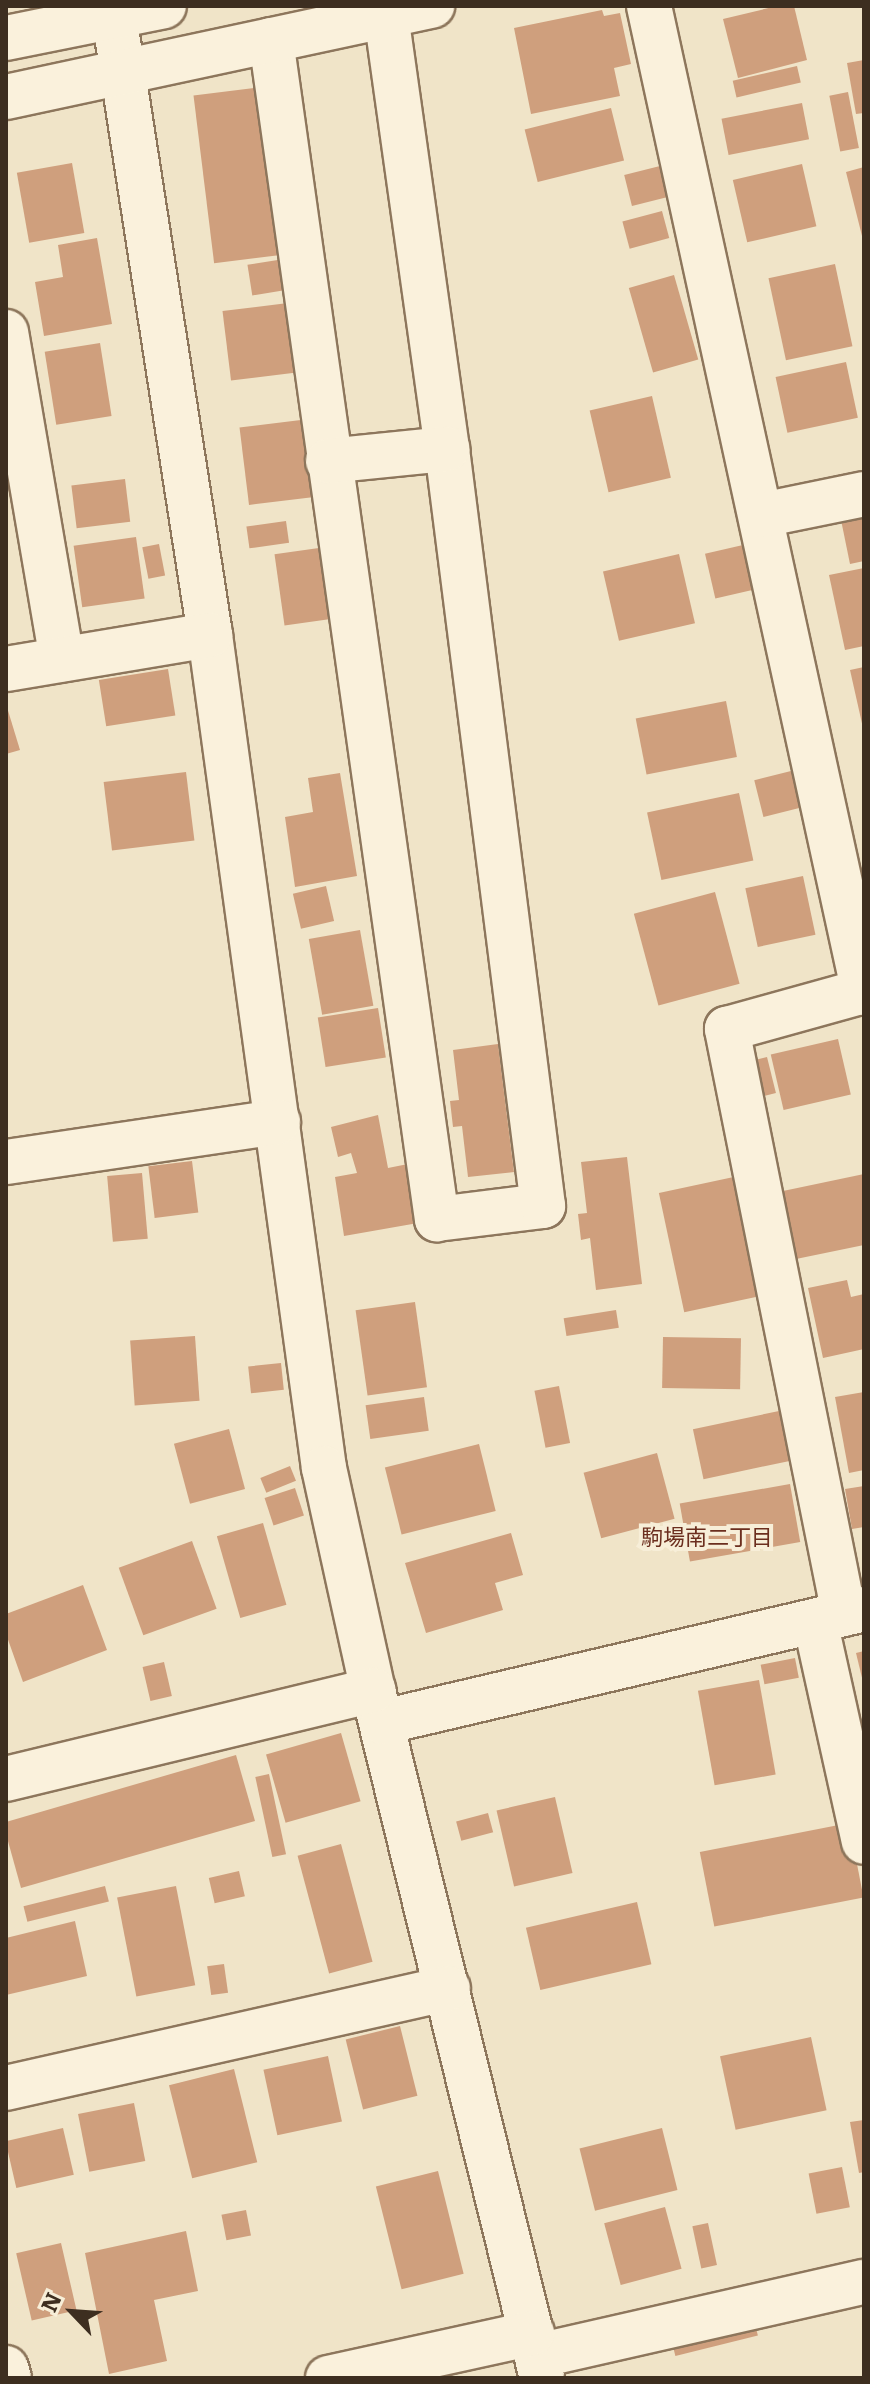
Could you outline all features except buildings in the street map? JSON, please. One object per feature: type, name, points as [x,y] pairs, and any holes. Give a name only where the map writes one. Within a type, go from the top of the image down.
[{"type":"street","points":[[6,38],[164,6]]},
{"type":"street","points":[[6,97],[271,40],[386,11],[432,6]]},
{"type":"street","points":[[649,6],[864,992],[727,1029],[841,1615],[864,1842]]},
{"type":"street","points":[[271,40],[437,1219],[543,1206],[447,449],[386,11]]},
{"type":"street","points":[[114,16],[210,635],[324,1468],[378,1706],[537,2356]]},
{"type":"street","points":[[6,332],[62,659]]},
{"type":"street","points":[[328,461],[447,449]]},
{"type":"street","points":[[762,515],[864,494]]},
{"type":"street","points":[[6,669],[210,635]]},
{"type":"street","points":[[6,1162],[278,1122]]},
{"type":"street","points":[[6,1779],[841,1615]]},
{"type":"street","points":[[6,2088],[448,1988]]},
{"type":"street","points":[[328,2378],[537,2356],[864,2282]]},
{"type":"street","points":[[6,2368],[9,2378]]},
{"type":"district","name":"駒場南二丁目","points":[[707,1536]]}]
